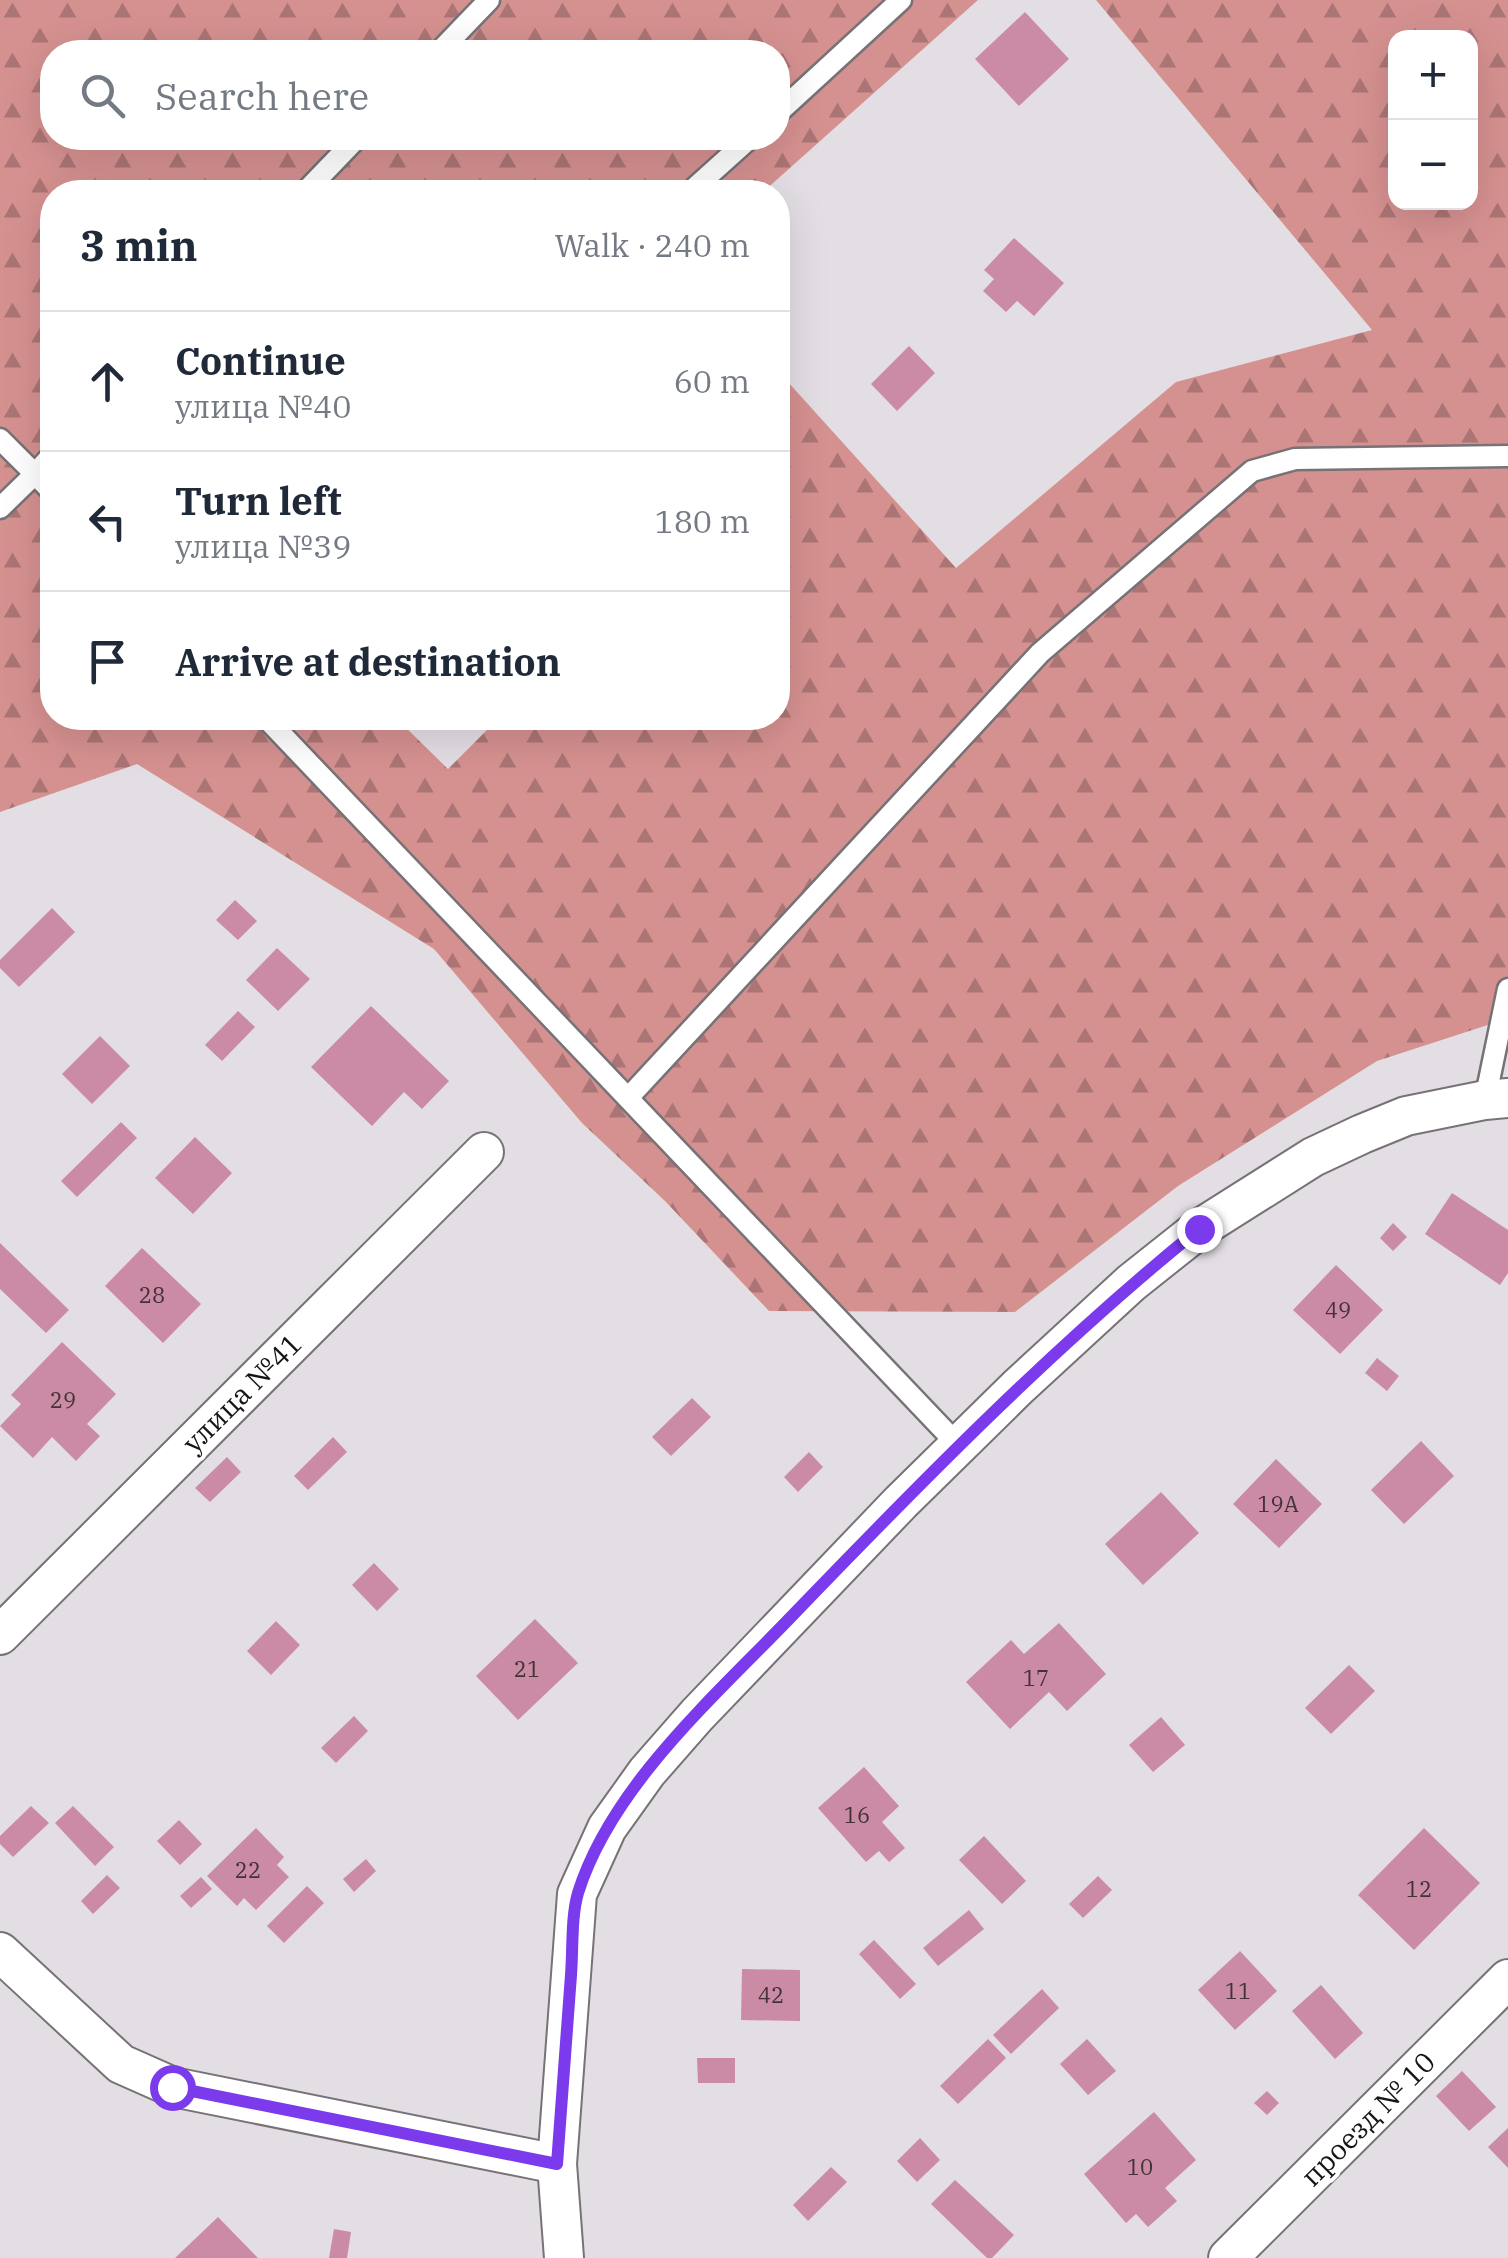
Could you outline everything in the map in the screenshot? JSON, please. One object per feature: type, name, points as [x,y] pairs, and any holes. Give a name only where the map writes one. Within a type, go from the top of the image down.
[{"type":"street","points":[[564,2258],[557,2164],[577,1894],[607,1828],[647,1772],[697,1715],[959,1446],[1132,1284],[1199,1229],[1313,1158],[1362,1134],[1406,1116],[1496,1099]]},
{"type":"street","name":"улица №41","points":[[0,1635],[484,1152]]},
{"type":"street","points":[[0,1952],[122,2064],[172,2087],[557,2164]]},
{"type":"street","name":"проезд № 10","points":[[1228,2258],[1508,1979]]},
{"type":"lane","points":[[451,40],[489,0]]},
{"type":"lane","points":[[790,101],[901,0]]},
{"type":"lane","points":[[316,180],[345,150]]},
{"type":"lane","points":[[703,180],[737,150]]},
{"type":"lane","points":[[0,440],[40,479]]},
{"type":"lane","points":[[628,1098],[1040,653],[1252,471],[1295,459],[1508,456]]},
{"type":"lane","points":[[0,508],[40,469]]},
{"type":"lane","points":[[277,730],[959,1446]]},
{"type":"lane","points":[[1496,1099],[1508,989]]},
{"type":"green space","points":[[0,0],[978,0],[776,180],[40,180],[40,730],[408,730],[448,769],[487,730],[790,730],[790,384],[956,568],[1176,382],[1372,330],[1096,0],[1508,0],[1508,1022],[1500,1021],[1377,1061],[1178,1186],[1015,1312],[769,1311],[665,1201],[582,1123],[434,949],[137,764],[0,812]]},
{"type":"building","points":[[1025,12],[1069,59],[1019,106],[975,59]]},
{"type":"building","points":[[1014,238],[1064,283],[1034,316],[1017,301],[1006,312],[983,291],[994,279],[984,270]]},
{"type":"building","points":[[909,346],[935,373],[897,411],[871,384]]},
{"type":"building","points":[[235,900],[257,921],[238,940],[216,920]]},
{"type":"building","points":[[52,908],[75,932],[19,987],[0,968],[0,960]]},
{"type":"building","points":[[277,948],[310,979],[278,1011],[246,980]]},
{"type":"building","points":[[371,1006],[449,1081],[422,1109],[404,1092],[372,1126],[311,1067]]},
{"type":"building","points":[[238,1011],[255,1027],[222,1061],[205,1045]]},
{"type":"building","points":[[100,1036],[130,1066],[92,1104],[62,1074]]},
{"type":"building","points":[[121,1122],[137,1138],[77,1197],[61,1181]]},
{"type":"building","points":[[195,1137],[232,1173],[193,1214],[155,1178]]},
{"type":"building","points":[[1452,1193],[1508,1230],[1508,1273],[1500,1285],[1425,1234]]},
{"type":"building","points":[[1393,1223],[1407,1237],[1393,1251],[1380,1238]]},
{"type":"building","points":[[0,1243],[69,1310],[46,1333],[0,1289]]},
{"type":"building","points":[[142,1248],[201,1304],[163,1343],[105,1286]]},
{"type":"building","points":[[1336,1265],[1383,1310],[1340,1354],[1293,1310]]},
{"type":"building","points":[[62,1342],[116,1394],[87,1424],[100,1436],[76,1461],[52,1437],[33,1458],[0,1426],[21,1404],[11,1395]]},
{"type":"building","points":[[1377,1358],[1399,1376],[1387,1391],[1365,1373]]},
{"type":"building","points":[[692,1398],[711,1417],[671,1456],[652,1437]]},
{"type":"building","points":[[333,1437],[347,1452],[308,1490],[294,1476]]},
{"type":"building","points":[[1421,1441],[1454,1476],[1404,1524],[1371,1490]]},
{"type":"building","points":[[809,1452],[823,1467],[798,1492],[784,1477]]},
{"type":"building","points":[[227,1457],[241,1472],[210,1502],[195,1488]]},
{"type":"building","points":[[1276,1459],[1322,1504],[1279,1548],[1233,1504]]},
{"type":"building","points":[[1161,1492],[1199,1533],[1143,1585],[1105,1544]]},
{"type":"building","points":[[374,1563],[399,1589],[377,1611],[352,1585]]},
{"type":"building","points":[[535,1619],[578,1663],[518,1720],[476,1676]]},
{"type":"building","points":[[276,1621],[300,1645],[271,1675],[247,1651]]},
{"type":"building","points":[[1059,1623],[1106,1674],[1067,1711],[1049,1692],[1010,1729],[966,1682],[1011,1640],[1024,1654]]},
{"type":"building","points":[[1349,1665],[1375,1691],[1331,1734],[1305,1708]]},
{"type":"building","points":[[354,1716],[368,1731],[336,1763],[321,1748]]},
{"type":"building","points":[[1161,1717],[1185,1745],[1153,1772],[1129,1745]]},
{"type":"building","points":[[864,1767],[899,1806],[882,1822],[905,1848],[889,1862],[879,1851],[866,1862],[818,1808]]},
{"type":"building","points":[[31,1806],[49,1823],[13,1857],[0,1844],[0,1836]]},
{"type":"building","points":[[73,1806],[114,1847],[95,1866],[55,1823]]},
{"type":"building","points":[[179,1820],[202,1844],[180,1865],[157,1841]]},
{"type":"building","points":[[256,1828],[284,1857],[277,1865],[289,1877],[256,1910],[244,1898],[237,1906],[207,1876]]},
{"type":"building","points":[[1424,1828],[1480,1883],[1414,1950],[1358,1895]]},
{"type":"building","points":[[984,1836],[1026,1881],[1002,1904],[959,1860]]},
{"type":"building","points":[[366,1859],[376,1871],[354,1892],[343,1879]]},
{"type":"building","points":[[107,1875],[120,1888],[93,1914],[81,1901]]},
{"type":"building","points":[[1098,1876],[1112,1890],[1083,1918],[1069,1904]]},
{"type":"building","points":[[201,1877],[212,1889],[191,1908],[180,1896]]},
{"type":"building","points":[[307,1886],[324,1903],[284,1943],[267,1926]]},
{"type":"building","points":[[969,1910],[984,1929],[938,1966],[923,1948]]},
{"type":"building","points":[[874,1940],[916,1984],[900,1999],[859,1954]]},
{"type":"building","points":[[1240,1951],[1277,1991],[1235,2030],[1198,1990]]},
{"type":"building","points":[[742,1969],[800,1970],[800,2021],[741,2020]]},
{"type":"building","points":[[1321,1985],[1363,2033],[1335,2059],[1292,2011]]},
{"type":"building","points":[[1042,1989],[1059,2008],[1011,2054],[993,2035]]},
{"type":"building","points":[[988,2039],[1006,2058],[958,2104],[940,2086]]},
{"type":"building","points":[[1087,2039],[1116,2071],[1088,2095],[1060,2064]]},
{"type":"building","points":[[697,2058],[735,2058],[735,2083],[698,2083]]},
{"type":"building","points":[[1462,2071],[1496,2107],[1469,2131],[1436,2096]]},
{"type":"building","points":[[1267,2091],[1279,2103],[1267,2115],[1254,2103]]},
{"type":"building","points":[[1154,2112],[1196,2160],[1165,2188],[1177,2201],[1148,2227],[1136,2214],[1126,2223],[1084,2174]]},
{"type":"building","points":[[1508,2128],[1508,2168],[1488,2147]]},
{"type":"building","points":[[920,2138],[940,2160],[917,2182],[897,2161]]},
{"type":"building","points":[[831,2167],[847,2182],[808,2221],[793,2205]]},
{"type":"building","points":[[955,2180],[1014,2235],[992,2258],[987,2258],[931,2204]]},
{"type":"building","points":[[218,2217],[258,2258],[175,2258]]},
{"type":"building","points":[[334,2229],[351,2232],[347,2258],[329,2258]]},
{"type":"route","points":[[172,2087],[557,2164],[577,1894],[607,1828],[647,1772],[697,1715],[901,1502],[1018,1387],[1199,1229]]}]
